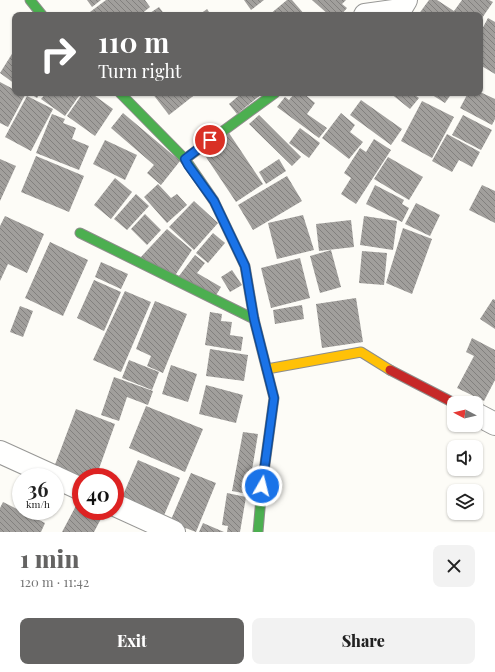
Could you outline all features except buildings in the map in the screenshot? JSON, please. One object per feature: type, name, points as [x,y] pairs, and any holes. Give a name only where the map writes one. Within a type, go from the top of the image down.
[{"type":"street","points":[[30,0],[40,12]]},
{"type":"street","points":[[386,12],[400,10],[406,0]]},
{"type":"street","points":[[123,96],[185,159],[214,201],[245,266],[254,319],[274,398],[262,486],[258,532]]},
{"type":"street","points":[[185,159],[271,96]]},
{"type":"street","points":[[80,233],[254,319]]},
{"type":"street","points":[[267,369],[361,352],[399,375],[447,399]]},
{"type":"street","points":[[483,418],[495,424]]},
{"type":"street","points":[[0,452],[35,468]]},
{"type":"street","points":[[124,509],[174,532]]},
{"type":"traffic: fast","points":[[30,0],[40,12]]},
{"type":"traffic: fast","points":[[123,96],[185,159],[214,201],[245,266],[254,319],[274,398],[262,486],[258,532]]},
{"type":"traffic: fast","points":[[185,159],[271,96]]},
{"type":"traffic: fast","points":[[80,233],[254,319]]},
{"type":"traffic: slow","points":[[267,369],[361,352],[390,370]]},
{"type":"traffic: jam","points":[[390,370],[447,399]]},
{"type":"route","points":[[210,140],[185,159],[214,201],[245,266],[254,319],[274,398],[262,486]]}]
